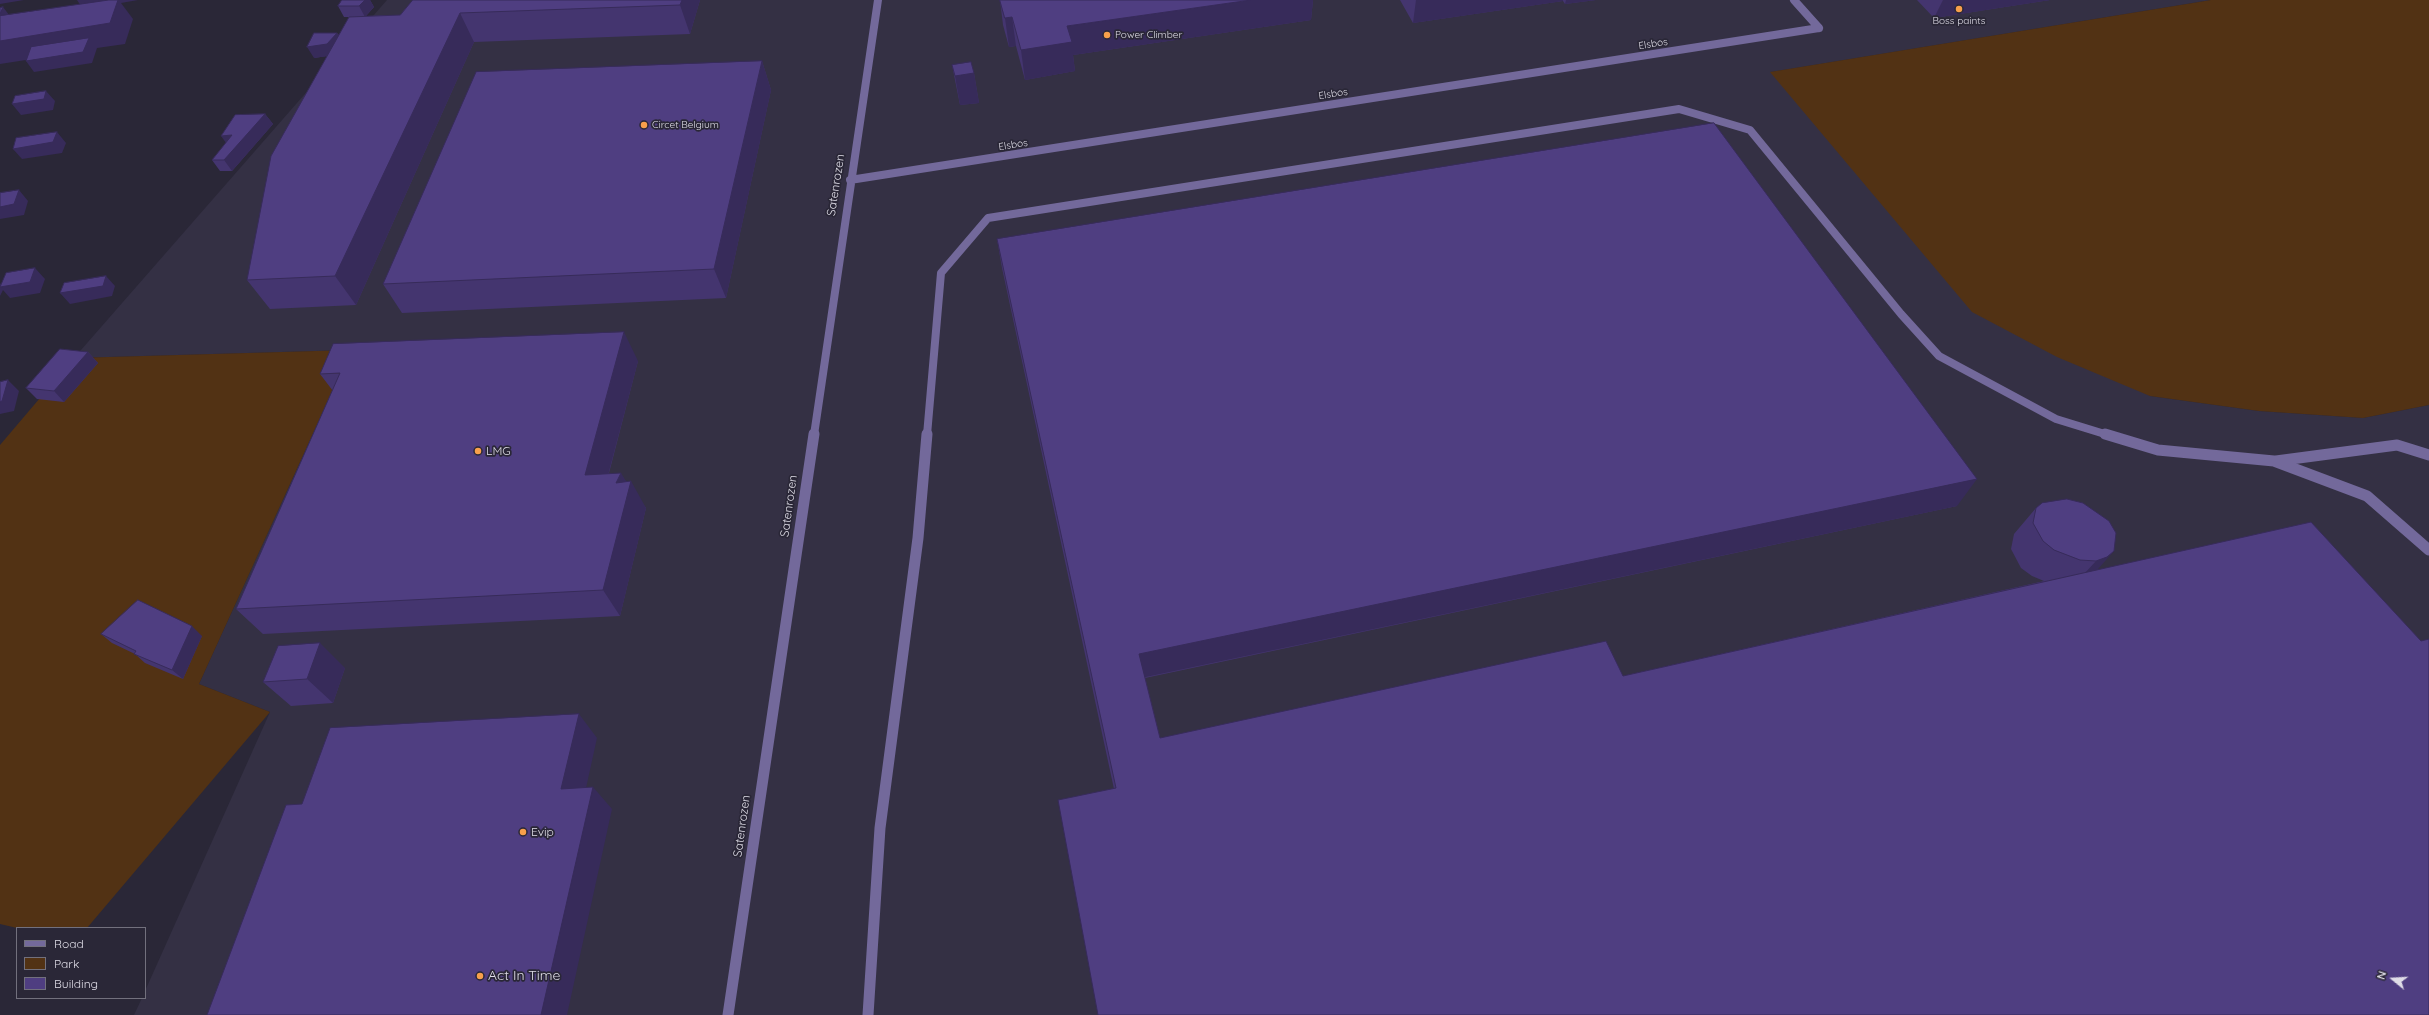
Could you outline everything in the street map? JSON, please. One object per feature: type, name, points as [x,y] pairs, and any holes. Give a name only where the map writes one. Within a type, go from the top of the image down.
[{"type":"street","name":"Satenrozen","points":[[728,1015],[850,180],[878,0]]},
{"type":"street","name":"Elsbos","points":[[850,180],[1819,28],[1794,0]]},
{"type":"street","points":[[868,1015],[880,828],[918,538],[941,273],[988,218],[1679,109],[1750,130],[1901,314],[1939,356],[2056,418],[2158,450],[2274,461],[2397,445],[2429,456]]},
{"type":"street","points":[[2274,461],[2367,496],[2429,550]]},
{"type":"shaded area","points":[[387,0],[2211,0],[1771,72],[2150,396],[2259,411],[2363,418],[2429,405],[2429,1015],[134,1015],[142,999],[146,999],[146,989],[270,712],[199,684],[351,350],[74,358]]},
{"type":"green space","points":[[2211,0],[2429,0],[2429,405],[2363,418],[2259,411],[2150,396],[2057,357],[1972,312],[1770,72]]},
{"type":"green space","points":[[351,350],[199,684],[270,712],[88,927],[16,928],[0,924],[0,445],[74,358]]},
{"type":"building","points":[[109,0],[118,0],[110,23],[0,41],[0,16]]},
{"type":"building","points":[[342,0],[365,0],[359,6],[338,6]]},
{"type":"building","points":[[413,0],[682,0],[680,5],[460,13],[335,276],[247,280],[271,156],[349,17],[400,15]]},
{"type":"building","points":[[1000,0],[1251,0],[1067,26],[1072,42],[1021,50],[1012,17],[1005,18]]},
{"type":"building","points":[[314,33],[337,33],[327,44],[307,47]]},
{"type":"building","points":[[89,38],[83,52],[26,61],[31,47]]},
{"type":"building","points":[[762,61],[714,269],[383,284],[476,72]]},
{"type":"building","points":[[971,62],[974,73],[955,76],[952,65]]},
{"type":"building","points":[[46,91],[44,99],[12,104],[15,96]]},
{"type":"building","points":[[265,114],[224,160],[212,160],[232,135],[221,136],[235,115]]},
{"type":"building","points":[[1714,123],[1977,479],[1139,654],[1160,738],[1606,641],[1623,676],[2311,522],[2421,641],[2429,639],[2429,1015],[1098,1015],[1058,800],[1116,788],[997,239]]},
{"type":"building","points":[[57,132],[53,142],[13,149],[16,138]]},
{"type":"building","points":[[19,190],[14,204],[0,207],[0,193]]},
{"type":"building","points":[[35,268],[30,282],[0,287],[6,273]]},
{"type":"building","points":[[106,276],[103,286],[60,293],[64,283]]},
{"type":"building","name":"LMG","points":[[624,332],[585,475],[621,473],[616,483],[631,481],[603,590],[236,609],[340,373],[320,374],[333,344]]},
{"type":"building","points":[[60,349],[88,352],[54,391],[26,388]]},
{"type":"building","points":[[8,380],[2,401],[0,402],[0,382]]},
{"type":"building","points":[[2067,499],[2083,503],[2109,521],[2116,533],[2114,551],[2107,557],[2096,561],[2080,560],[2054,550],[2043,541],[2033,523],[2036,508],[2042,503]]},
{"type":"building","points":[[138,600],[192,626],[172,670],[134,654],[136,651],[101,634]]},
{"type":"building","points":[[320,643],[307,679],[263,682],[278,646]]},
{"type":"building","points":[[579,714],[561,789],[593,787],[541,1015],[207,1015],[286,805],[302,804],[330,728]]},
{"type":"place","name":"Boss paints","points":[[1959,9]]},
{"type":"place","name":"Power Climber","points":[[1107,35]]},
{"type":"place","name":"Circet Belgium","points":[[644,125]]},
{"type":"place","name":"LMG","points":[[478,451]]},
{"type":"place","name":"Evip","points":[[523,832]]},
{"type":"place","name":"Act In Time","points":[[480,976]]}]
